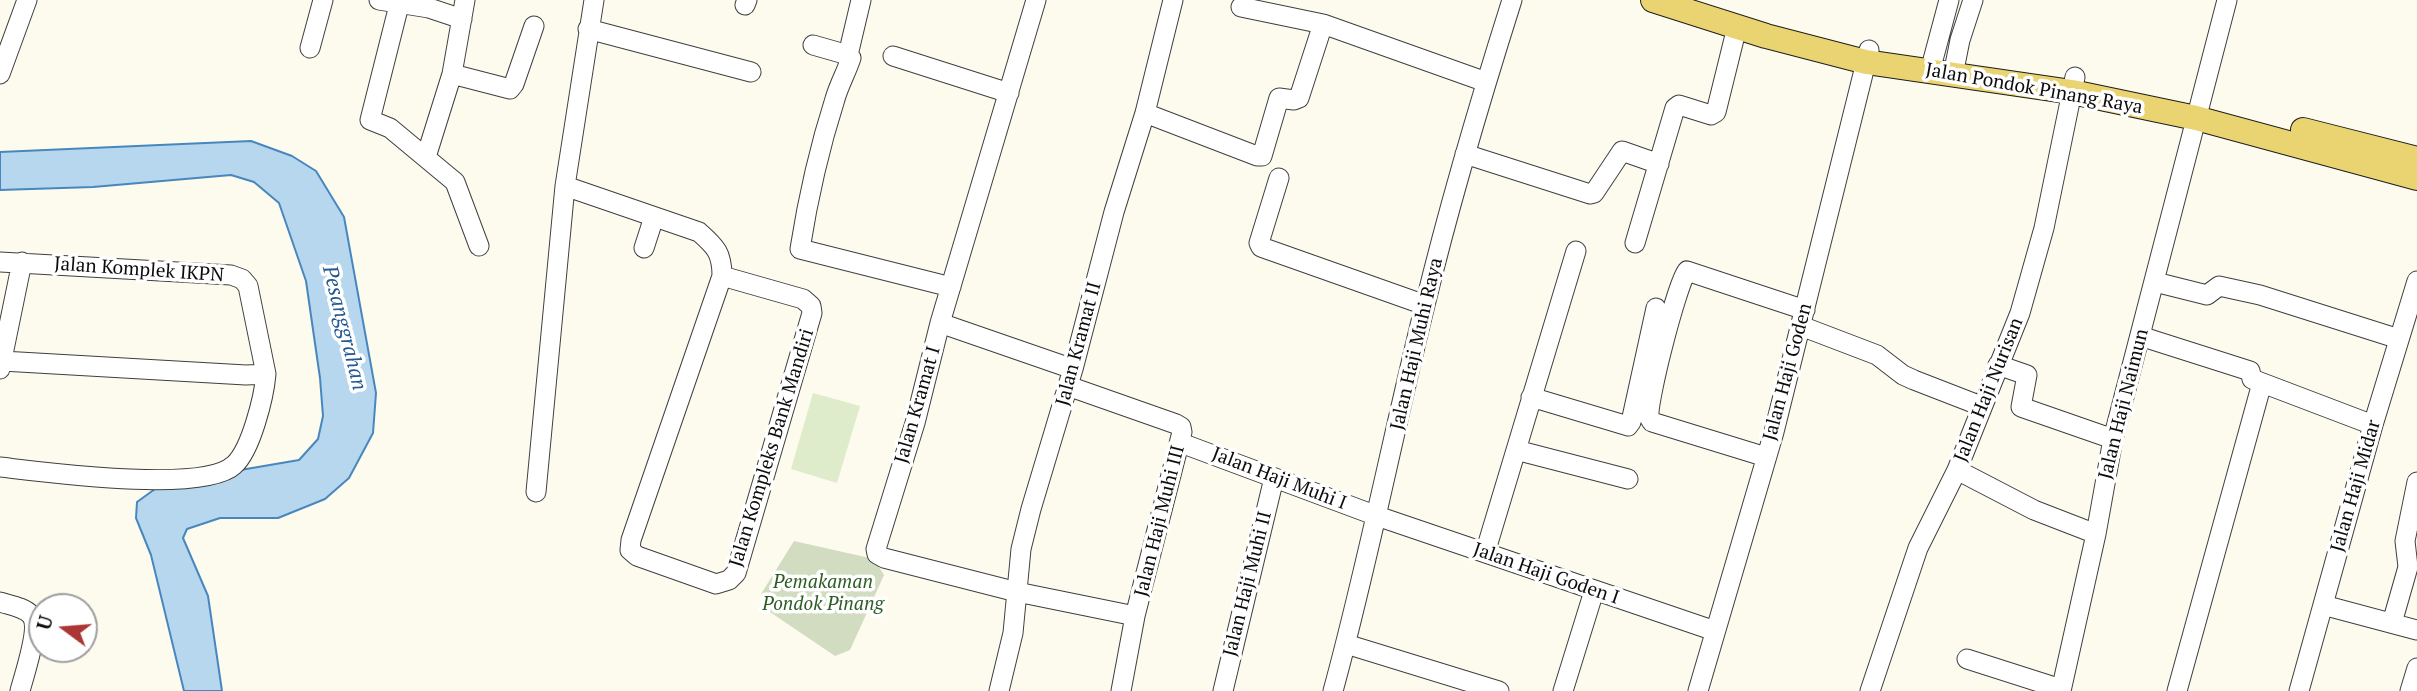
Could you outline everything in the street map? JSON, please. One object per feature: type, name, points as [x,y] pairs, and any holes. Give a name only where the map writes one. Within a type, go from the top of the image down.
[{"type":"main road","name":"Jalan Pondok Pinang Raya","points":[[1653,0],[1737,27],[1868,56],[2074,84],[2417,159]]},
{"type":"main road","name":"Jalan Pondok Pinang Raya","points":[[1679,0],[1868,56]]},
{"type":"main road","name":"Jalan Pondok Pinang Raya","points":[[2199,111],[2417,178]]},
{"type":"street","points":[[0,74],[27,0]]},
{"type":"street","points":[[310,48],[323,0]]},
{"type":"street","points":[[379,0],[399,5],[464,10],[452,74],[426,157]]},
{"type":"street","points":[[536,492],[565,186],[594,0]]},
{"type":"street","points":[[861,0],[848,55],[851,58],[836,96],[816,165],[800,249],[951,288]]},
{"type":"street","name":"Jalan Kramat I","points":[[1036,0],[940,323],[919,410],[876,549],[877,554],[1017,592],[1135,616]]},
{"type":"street","name":"Jalan Kramat II","points":[[999,691],[1013,633],[1021,549],[1031,509],[1070,378],[1114,212],[1145,113],[1172,0]]},
{"type":"street","name":"Jalan Haji Muhi Raya","points":[[1333,691],[1377,516],[1425,305],[1465,154],[1512,0]]},
{"type":"street","points":[[1943,66],[1949,0]]},
{"type":"street","points":[[1943,66],[1973,0]]},
{"type":"street","name":"Jalan Haji Naimun","points":[[2061,690],[2096,534],[2113,439],[2227,0]]},
{"type":"street","points":[[399,5],[370,120],[390,128],[455,182],[480,246]]},
{"type":"street","points":[[1241,7],[1277,7],[1486,82]]},
{"type":"street","points":[[1145,113],[1262,156],[1279,98],[1300,98],[1323,24]]},
{"type":"street","points":[[452,74],[510,89],[534,26]]},
{"type":"street","points":[[1635,243],[1676,106],[1711,115],[1716,112],[1737,27]]},
{"type":"street","points":[[588,29],[751,72]]},
{"type":"street","points":[[813,45],[848,55]]},
{"type":"street","points":[[893,56],[1009,93]]},
{"type":"street","name":"Jalan Haji Goden","points":[[1698,691],[1766,457],[1868,56]]},
{"type":"street","name":"Jalan Haji Nurisan","points":[[1870,691],[1918,548],[1956,470],[2020,313],[2044,228],[2074,84]]},
{"type":"street","points":[[1465,154],[1590,194],[1594,193],[1622,151],[1659,164]]},
{"type":"street","points":[[1279,178],[1259,243],[1261,247],[1425,305]]},
{"type":"street","points":[[565,186],[699,232],[712,243],[722,257],[722,276]]},
{"type":"street","points":[[643,248],[653,217]]},
{"type":"street","points":[[1485,554],[1576,251]]},
{"type":"street","points":[[0,262],[22,262],[1,365],[232,375],[266,374]]},
{"type":"street","name":"Jalan Komplek IKPN","points":[[0,467],[136,480],[189,478],[220,473],[234,466],[244,453],[266,374],[247,286],[242,279],[231,275],[22,262]]},
{"type":"street","points":[[1766,457],[1652,422],[1649,418],[1650,401],[1670,319],[1681,279],[1687,271],[1803,318],[1877,355],[1903,375],[1982,406]]},
{"type":"street","name":"Jalan Kompleks Bank Mandiri","points":[[722,276],[803,299],[811,306],[812,313],[736,573],[729,580],[716,584],[637,556],[631,550],[631,540],[722,276]]},
{"type":"street","name":"Jalan Haji Midar","points":[[2299,691],[2373,425],[2417,281]]},
{"type":"street","points":[[2155,282],[2207,295],[2219,286],[2260,295],[2399,339]]},
{"type":"street","points":[[1531,397],[1628,426],[1656,308]]},
{"type":"street","points":[[940,323],[1070,378]]},
{"type":"street","points":[[2140,336],[2251,371],[2252,379],[2373,425]]},
{"type":"street","points":[[1998,365],[2027,375],[2021,407],[2113,439]]},
{"type":"street","name":"Jalan Haji Muhi III","points":[[1070,378],[1181,427],[1181,443],[1135,616],[1121,691]]},
{"type":"street","points":[[2177,691],[2262,383]]},
{"type":"street","name":"Jalan Haji Muhi I","points":[[1181,443],[1377,516]]},
{"type":"street","points":[[1516,450],[1628,480]]},
{"type":"street","points":[[1956,470],[2034,510],[2096,534]]},
{"type":"street","name":"Jalan Haji Muhi II","points":[[1223,691],[1274,478]]},
{"type":"street","points":[[2392,623],[2408,567],[2405,541],[2417,482]]},
{"type":"street","name":"Jalan Haji Goden I","points":[[1377,516],[1715,631]]},
{"type":"street","points":[[1563,691],[1594,591]]},
{"type":"street","points":[[0,602],[27,612],[32,616],[36,627],[20,691]]},
{"type":"street","points":[[2323,605],[2417,630]]},
{"type":"street","points":[[1346,644],[1463,686],[1499,691]]},
{"type":"street","points":[[1967,659],[2061,690]]},
{"type":"street","points":[[2410,691],[2417,668]]},
{"type":"green space","points":[[813,393],[860,406],[837,483],[791,469]]},
{"type":"green space","name":"Pemakaman Pondok Pinang","points":[[794,541],[874,559],[884,575],[850,650],[835,656],[767,610],[761,594]]},
{"type":"water","name":"Pesanggrahan","points":[[251,141],[292,156],[316,171],[344,217],[376,393],[373,433],[349,478],[325,499],[278,518],[220,518],[187,529],[183,538],[208,596],[222,691],[184,691],[151,555],[136,518],[137,502],[155,489],[182,480],[299,460],[318,439],[323,416],[306,281],[279,203],[254,182],[231,175],[93,187],[0,190],[0,152]]}]
